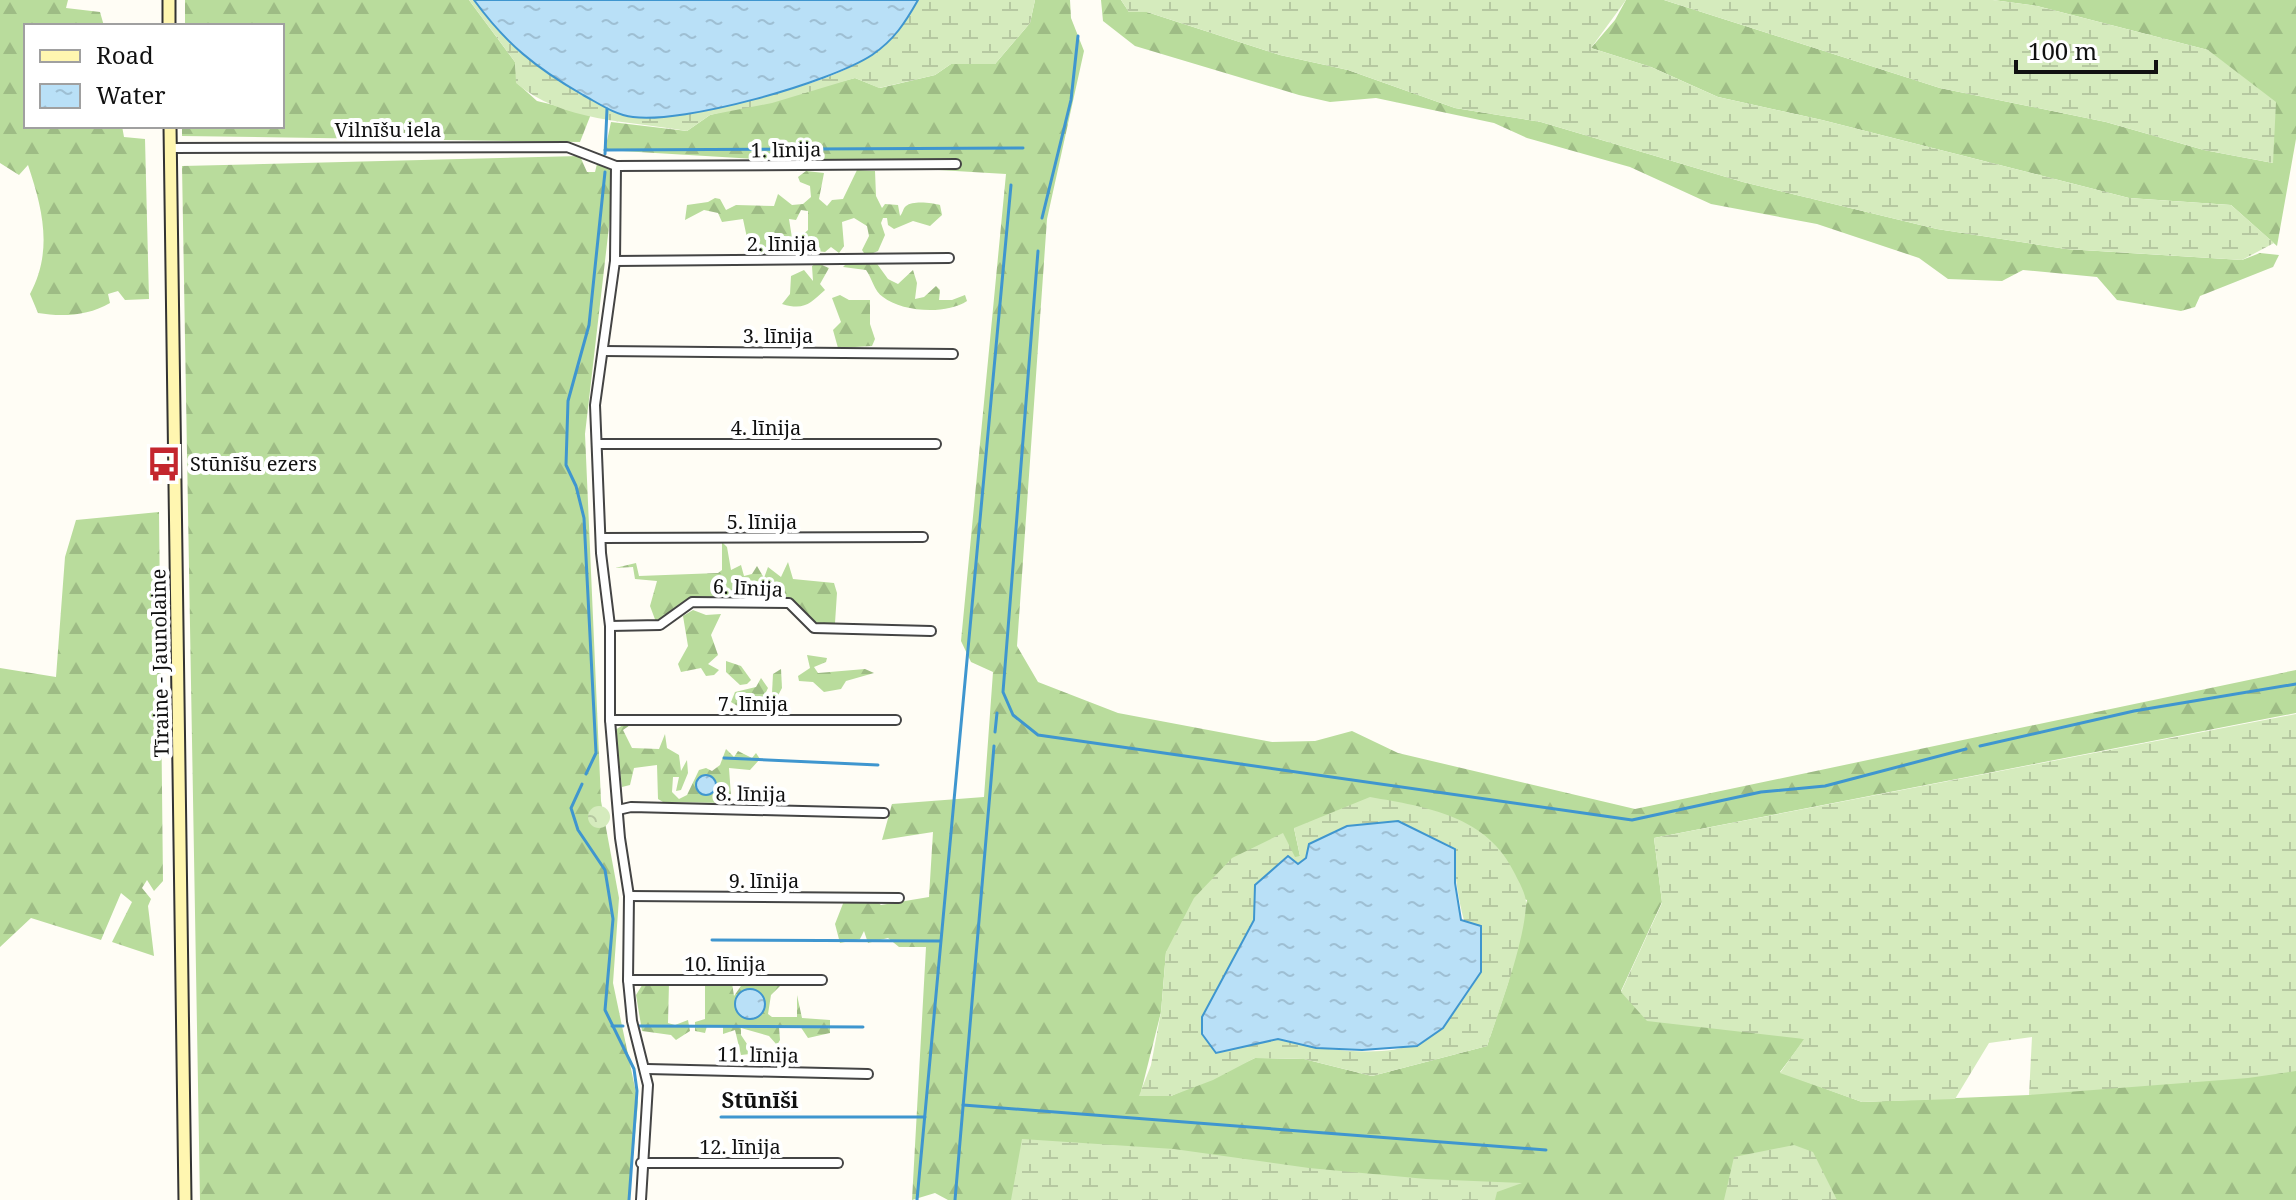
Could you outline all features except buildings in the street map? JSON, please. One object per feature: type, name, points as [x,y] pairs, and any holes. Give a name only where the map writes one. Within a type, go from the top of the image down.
[{"type":"main road","points":[[169,0],[169,24]]},
{"type":"main road","name":"Tīraine - Jaunolaine","points":[[170,128],[185,1200]]},
{"type":"street","name":"Vilnīšu iela","points":[[171,148],[567,147],[616,166]]},
{"type":"street","name":"1. līnija","points":[[616,166],[956,164]]},
{"type":"street","points":[[616,166],[615,261],[595,405],[601,538],[610,626],[610,720],[629,896],[628,980],[636,1041],[647,1069],[641,1200]]},
{"type":"street","name":"2. līnija","points":[[615,261],[949,258]]},
{"type":"street","name":"3. līnija","points":[[603,351],[953,354]]},
{"type":"street","name":"4. līnija","points":[[597,444],[936,444]]},
{"type":"street","name":"5. līnija","points":[[601,538],[923,537]]},
{"type":"street","name":"6. līnija","points":[[610,626],[660,625],[692,602],[789,603],[814,628],[931,631]]},
{"type":"street","name":"7. līnija","points":[[610,720],[896,720]]},
{"type":"street","name":"8. līnija","points":[[618,810],[631,807],[884,813]]},
{"type":"street","name":"9. līnija","points":[[629,896],[899,898]]},
{"type":"street","name":"10. līnija","points":[[628,980],[822,980]]},
{"type":"street","name":"11. līnija","points":[[647,1069],[868,1074]]},
{"type":"street","name":"12. līnija","points":[[641,1163],[838,1163]]},
{"type":"green space","points":[[0,0],[68,0],[66,8],[100,12],[103,24],[24,24],[24,128],[122,128],[124,137],[145,139],[149,299],[125,300],[118,291],[108,294],[110,303],[93,311],[66,315],[38,313],[30,294],[42,262],[43,230],[38,198],[28,165],[19,175],[0,163]]},
{"type":"green space","points":[[185,0],[469,0],[515,62],[517,83],[537,101],[591,114],[580,142],[182,136],[182,128],[284,128],[284,24],[185,24]]},
{"type":"green space","points":[[469,0],[474,0],[511,43],[549,74],[613,111],[626,116],[652,118],[752,98],[834,75],[854,66],[887,43],[904,24],[918,0],[1035,0],[1030,23],[995,64],[951,64],[935,75],[879,88],[855,78],[772,103],[710,115],[687,131],[575,113],[534,96],[516,83],[515,62]]},
{"type":"green space","points":[[1035,0],[1070,0],[1071,18],[1084,51],[1047,219],[1017,646],[1038,682],[1118,713],[1272,742],[1315,741],[1352,731],[1398,753],[1635,809],[2296,670],[2296,713],[1654,838],[1662,902],[1621,991],[1805,1039],[1780,1072],[1862,1102],[2029,1095],[2102,1065],[2296,973],[2296,1200],[948,1200],[935,1193],[912,1200],[926,947],[899,947],[888,938],[868,943],[864,931],[860,939],[840,943],[835,924],[844,901],[875,900],[881,905],[929,897],[933,832],[882,840],[892,804],[984,797],[993,672],[971,662],[961,641],[1006,174],[605,150],[611,122],[687,131],[710,115],[855,78],[880,88],[935,75],[951,64],[995,64],[1030,23]],"holes":[[[1294,828],[1527,900],[1508,983],[1487,1046],[1372,1076],[1304,1059],[1255,1058],[1171,1096],[1140,1096],[1161,1012],[1166,952],[1300,856]]]},
{"type":"green space","points":[[1101,0],[1121,0],[1129,12],[1147,12],[1280,55],[1348,70],[1455,108],[1541,122],[1743,182],[1937,229],[2066,249],[2242,260],[2260,253],[2279,255],[2273,267],[2200,296],[2195,307],[2181,311],[2117,300],[2097,277],[2023,270],[2002,281],[1948,279],[1919,258],[1817,224],[1711,204],[1630,167],[1527,138],[1494,123],[1376,98],[1330,102],[1135,46],[1103,21]]},
{"type":"green space","points":[[1121,0],[1626,0],[1591,48],[1651,67],[1718,97],[1822,120],[2129,198],[2231,205],[2274,243],[2242,260],[2066,249],[1937,229],[1743,182],[1541,122],[1455,108],[1348,70],[1280,55],[1147,12],[1129,12]]},
{"type":"green space","points":[[1626,0],[1664,0],[1940,88],[2106,122],[2204,150],[2273,163],[2208,50],[2037,6],[1993,0],[2296,0],[2296,139],[2277,246],[2231,205],[2129,198],[1822,120],[1718,97],[1651,67],[1591,48],[1615,20]]},
{"type":"green space","points":[[1664,0],[1993,0],[2037,6],[2208,50],[2276,102],[2273,163],[2204,150],[2106,122],[1940,88]]},
{"type":"green space","points":[[580,156],[587,172],[595,172],[597,164],[616,166],[585,434],[601,801],[619,898],[613,983],[638,1102],[629,1200],[200,1200],[182,166]]},
{"type":"green space","points":[[857,170],[875,171],[876,196],[882,208],[885,204],[898,205],[900,216],[909,204],[928,203],[940,205],[942,215],[930,226],[913,221],[894,229],[888,225],[887,218],[883,218],[881,223],[885,235],[878,251],[866,256],[862,250],[869,236],[867,226],[854,218],[842,222],[844,246],[839,253],[831,247],[825,252],[817,251],[816,237],[796,251],[784,249],[761,256],[750,252],[743,219],[722,222],[718,213],[704,210],[685,220],[687,205],[715,198],[720,199],[726,210],[736,205],[774,206],[778,194],[792,205],[803,204],[811,197],[810,186],[800,182],[798,177],[806,171],[824,173],[819,199],[827,206],[832,200],[843,199]],"holes":[[[801,210],[808,211],[808,230],[800,237],[792,238],[789,219],[796,220]]]},
{"type":"green space","points":[[875,261],[888,279],[898,284],[913,270],[917,283],[915,299],[924,297],[936,286],[940,290],[939,300],[952,300],[965,295],[967,301],[936,310],[901,306],[880,294],[866,270],[843,267],[847,263]]},
{"type":"green space","points":[[817,263],[829,268],[820,284],[825,290],[802,306],[782,304],[790,294],[791,276],[804,270],[813,281],[812,266]]},
{"type":"green space","points":[[840,295],[849,300],[870,300],[870,324],[875,339],[872,346],[838,348],[833,330],[841,322],[832,298]]},
{"type":"green space","points":[[159,512],[163,881],[154,891],[147,880],[142,888],[151,899],[148,906],[154,956],[112,942],[132,902],[121,893],[101,940],[31,918],[0,947],[0,668],[56,677],[65,557],[76,520]]},
{"type":"green space","points":[[722,542],[727,547],[731,570],[741,565],[744,576],[752,574],[757,566],[764,578],[768,567],[781,577],[788,562],[793,579],[834,583],[837,593],[835,623],[815,623],[779,599],[755,601],[738,598],[688,601],[656,622],[650,606],[657,581],[635,579],[633,567],[615,568],[636,563],[639,576],[718,573],[722,570]]},
{"type":"green space","points":[[693,610],[706,615],[721,614],[711,635],[718,655],[708,664],[719,670],[714,675],[706,676],[701,668],[681,672],[678,664],[688,646],[683,616]]},
{"type":"green space","points":[[807,655],[827,658],[826,662],[814,667],[818,673],[865,669],[874,673],[846,681],[841,689],[824,692],[813,682],[799,681],[798,676],[810,668]]},
{"type":"green space","points":[[726,661],[741,666],[751,680],[740,685],[726,672]]},
{"type":"green space","points":[[781,669],[782,688],[775,701],[772,693],[773,674]]},
{"type":"green space","points":[[761,678],[768,688],[759,706],[746,711],[731,702],[735,692],[756,687]]},
{"type":"green space","points":[[2296,714],[2296,1071],[2248,1078],[2029,1095],[2032,1037],[1989,1043],[1955,1099],[1862,1102],[1780,1073],[1804,1039],[1647,1021],[1621,992],[1662,903],[1654,838]]},
{"type":"green space","points":[[628,722],[633,723],[623,730],[632,748],[659,749],[665,734],[667,748],[679,755],[681,771],[687,760],[688,773],[681,790],[676,791],[679,777],[673,777],[672,792],[679,799],[687,795],[699,770],[706,768],[712,771],[720,765],[726,749],[734,757],[738,751],[752,758],[756,753],[760,759],[750,770],[729,768],[731,796],[727,803],[663,802],[658,799],[657,765],[634,768],[630,785],[622,787],[615,730]]},
{"type":"green space","points":[[1370,797],[1434,810],[1454,818],[1489,839],[1503,854],[1525,896],[1525,918],[1517,955],[1487,1046],[1372,1076],[1304,1059],[1255,1058],[1213,1080],[1171,1096],[1139,1096],[1151,1065],[1161,1012],[1166,952],[1194,898],[1232,858],[1283,833],[1295,857],[1300,856],[1294,828]],"holes":[[[1454,849],[1462,912],[1481,972],[1465,998],[1433,1033],[1398,1049],[1350,1051],[1277,1039],[1216,1053],[1202,1017],[1289,856],[1297,864],[1306,858]]]},
{"type":"green space","points":[[599,806],[610,817],[599,828],[588,817]]},
{"type":"green space","points":[[644,982],[669,983],[668,1023],[675,1025],[688,1020],[690,1031],[676,1040],[671,1035],[642,1031],[636,995]]},
{"type":"green space","points":[[732,983],[734,996],[743,983],[780,986],[771,995],[768,1014],[772,1017],[797,1017],[797,995],[802,1018],[830,1020],[830,1033],[808,1038],[800,1026],[779,1027],[780,1040],[777,1045],[769,1036],[741,1028],[741,1035],[751,1050],[750,1054],[741,1055],[735,1030],[723,1034],[723,1026],[707,1026],[705,1033],[695,1031],[695,1022],[705,1019],[705,986]]},
{"type":"green space","points":[[1022,1139],[1174,1149],[1309,1168],[1426,1179],[1522,1183],[1497,1192],[1495,1200],[1011,1200]]},
{"type":"green space","points":[[1794,1145],[1813,1152],[1837,1200],[1724,1200],[1734,1157]]},
{"type":"water","points":[[474,0],[918,0],[904,24],[887,43],[851,66],[791,89],[719,108],[685,114],[633,117],[601,105],[536,65],[510,42]]},
{"type":"water","points":[[706,775],[713,778],[716,785],[713,792],[706,795],[699,792],[696,785],[699,778]]},
{"type":"water","points":[[1398,821],[1455,849],[1455,883],[1461,920],[1481,926],[1481,972],[1443,1028],[1417,1046],[1362,1050],[1316,1048],[1278,1039],[1216,1053],[1202,1034],[1202,1017],[1254,920],[1255,885],[1288,856],[1298,864],[1306,858],[1309,844],[1347,826]]},
{"type":"water","points":[[750,989],[760,994],[765,1004],[760,1014],[750,1019],[740,1014],[735,1004],[740,994]]},
{"type":"waterway","points":[[1042,218],[1071,100],[1078,36]]},
{"type":"waterway","points":[[605,154],[607,109]]},
{"type":"waterway","points":[[605,150],[1023,148]]},
{"type":"waterway","points":[[586,774],[596,753],[584,518],[576,486],[566,465],[568,401],[589,325],[605,172]]},
{"type":"waterway","points":[[917,1200],[1011,185]]},
{"type":"waterway","points":[[1038,251],[1003,692],[1013,715],[1038,735],[1632,820],[1761,792],[1825,786],[1966,749]]},
{"type":"waterway","points":[[1980,746],[2134,711],[2296,684]]},
{"type":"waterway","points":[[995,732],[997,713]]},
{"type":"waterway","points":[[955,1200],[994,746]]},
{"type":"waterway","points":[[724,758],[878,765]]},
{"type":"waterway","points":[[582,784],[571,808],[578,830],[605,870],[613,919],[605,1010],[634,1069],[637,1091],[629,1200]]},
{"type":"waterway","points":[[712,940],[940,941]]},
{"type":"waterway","points":[[612,1026],[623,1026]]},
{"type":"waterway","points":[[638,1026],[863,1027]]},
{"type":"waterway","points":[[963,1105],[1546,1150]]},
{"type":"waterway","points":[[721,1117],[925,1117]]},
{"type":"place","name":"Stūnīšu ezers","points":[[164,464]]},
{"type":"district","name":"Stūnīši","points":[[760,1100]]}]
